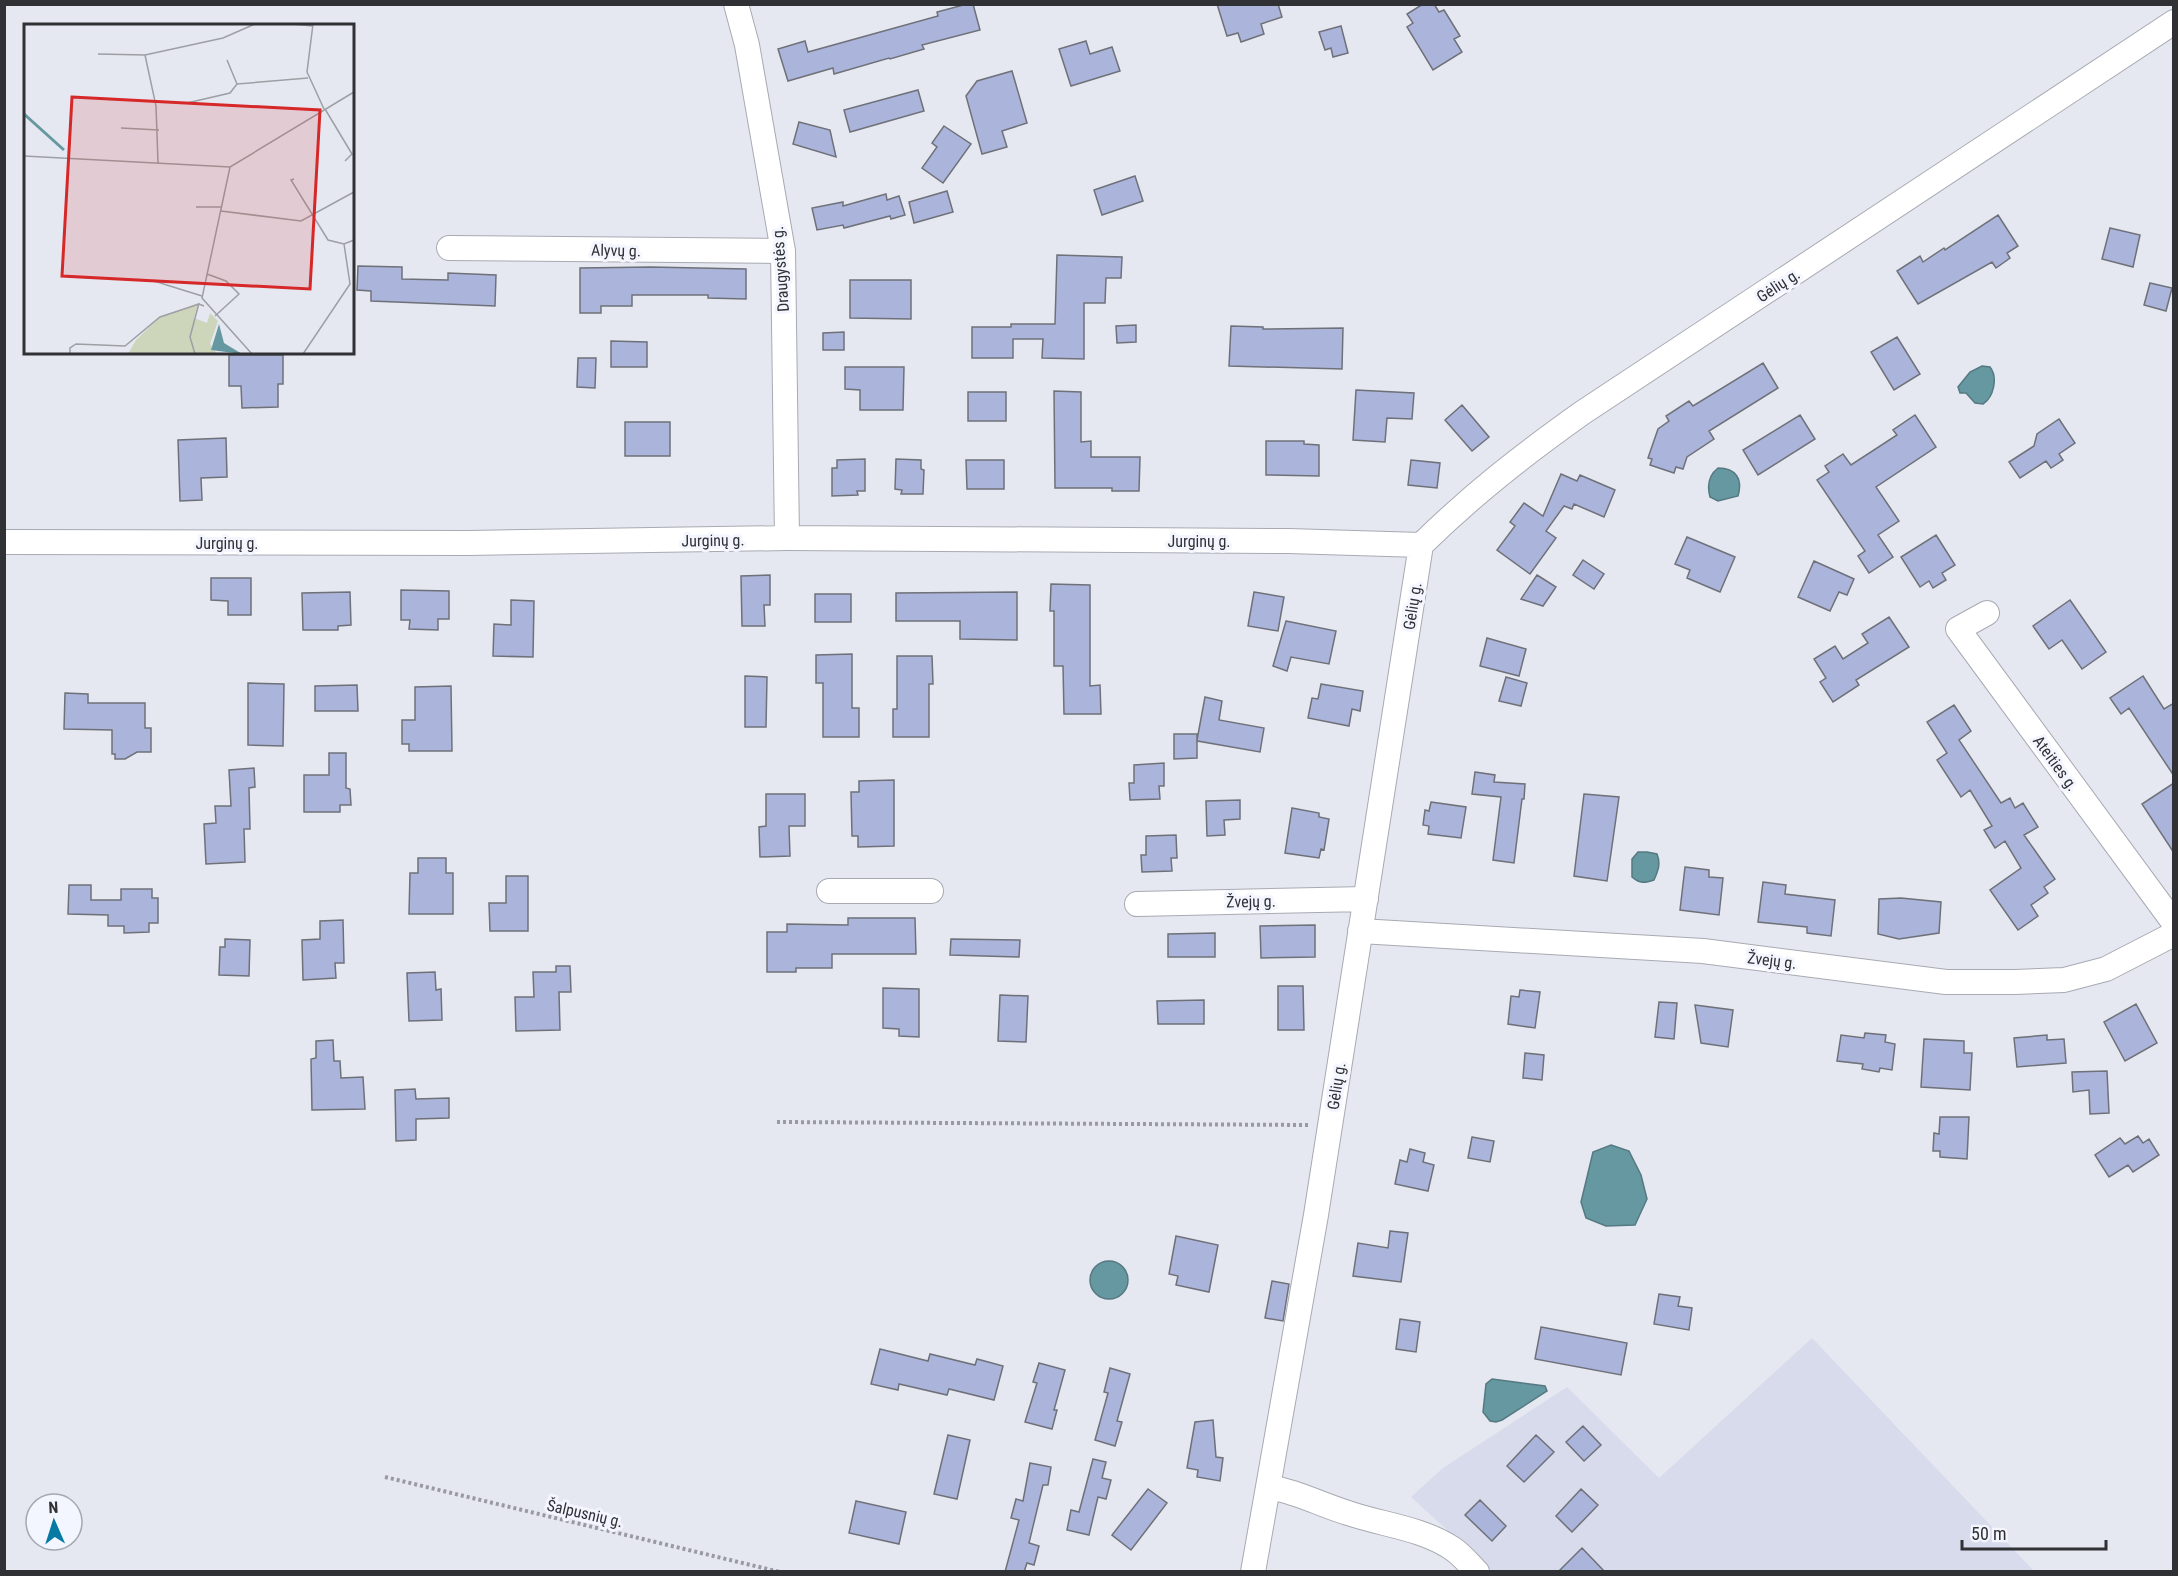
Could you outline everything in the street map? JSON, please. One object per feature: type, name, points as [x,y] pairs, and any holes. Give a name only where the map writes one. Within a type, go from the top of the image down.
[{"type":"street","name":"Draugystės g.","points":[[736,4],[747,45],[783,251],[787,538]]},
{"type":"street","name":"Gėlių g.","points":[[1253,1572],[1316,1215],[1421,545],[1459,507],[1508,466],[1582,413],[2174,22]]},
{"type":"street","name":"Alyvų g.","points":[[449,248],[783,251]]},
{"type":"street","name":"Jurginų g.","points":[[4,542],[468,543],[787,538],[1288,541],[1421,545]]},
{"type":"street","name":"Ateities g.","points":[[1987,613],[1958,629],[2174,923]]},
{"type":"street","points":[[829,891],[931,891]]},
{"type":"street","name":"Žvejų g.","points":[[1137,904],[1366,899]]},
{"type":"street","name":"Žvejų g.","points":[[1360,931],[1703,951],[1946,982],[2064,980],[2106,969],[2174,934]]},
{"type":"street","points":[[1268,1487],[1282,1489],[1348,1514],[1435,1538],[1455,1551],[1477,1572]]},
{"type":"path","points":[[777,1122],[1330,1125]]},
{"type":"path","name":"Šalpusnių g.","points":[[385,1477],[780,1572]]},
{"type":"shaded area","points":[[1812,1338],[2034,1571],[1492,1571],[1411,1497],[1443,1468],[1567,1387],[1659,1478]]},
{"type":"water","points":[[1982,366],[1990,367],[1994,376],[1994,387],[1990,397],[1983,404],[1975,403],[1966,393],[1960,393],[1958,387],[1970,372]]},
{"type":"water","points":[[1718,468],[1734,472],[1737,476],[1740,484],[1738,496],[1718,501],[1710,497],[1710,481]]},
{"type":"water","points":[[1638,852],[1657,854],[1659,864],[1654,880],[1643,882],[1632,877],[1632,859]]},
{"type":"water","points":[[1611,1145],[1629,1151],[1641,1175],[1647,1199],[1635,1225],[1606,1226],[1586,1218],[1581,1202],[1593,1152]]},
{"type":"water","points":[[1109,1261],[1123,1266],[1128,1280],[1123,1294],[1109,1299],[1095,1294],[1090,1280],[1095,1266]]},
{"type":"water","points":[[1492,1379],[1545,1386],[1547,1391],[1502,1420],[1490,1421],[1483,1412],[1486,1384]]},
{"type":"building","points":[[973,4],[980,30],[922,45],[924,49],[834,74],[833,68],[788,81],[778,49],[805,41],[808,52],[938,16],[937,12]]},
{"type":"building","points":[[1217,4],[1278,4],[1282,17],[1261,24],[1264,34],[1241,42],[1238,33],[1227,36]]},
{"type":"building","points":[[1423,4],[1434,4],[1439,12],[1444,10],[1460,36],[1454,39],[1462,52],[1433,70],[1407,27],[1413,23],[1407,14]]},
{"type":"building","points":[[1341,26],[1348,53],[1333,57],[1331,48],[1325,50],[1319,32]]},
{"type":"building","points":[[1086,41],[1090,54],[1112,47],[1120,71],[1071,86],[1059,49]]},
{"type":"building","points":[[1012,71],[1027,123],[1002,131],[1007,147],[982,154],[966,96],[977,81]]},
{"type":"building","points":[[918,90],[924,111],[850,132],[844,110]]},
{"type":"building","points":[[799,122],[830,130],[836,157],[793,144]]},
{"type":"building","points":[[944,126],[971,144],[943,183],[922,168],[937,147],[932,143]]},
{"type":"building","points":[[1135,176],[1143,201],[1102,215],[1094,190]]},
{"type":"building","points":[[947,191],[953,212],[914,223],[909,202]]},
{"type":"building","points":[[886,194],[887,200],[899,196],[905,215],[891,219],[890,216],[844,228],[843,225],[817,230],[812,208],[843,202],[843,206]]},
{"type":"building","points":[[1998,215],[2018,246],[2007,253],[2010,258],[1996,268],[1992,262],[1918,304],[1897,271],[1920,256],[1923,262],[1944,248],[1945,250]]},
{"type":"building","points":[[2110,228],[2140,235],[2133,267],[2102,259]]},
{"type":"building","points":[[1057,255],[1122,257],[1121,278],[1106,278],[1105,303],[1084,303],[1084,359],[1042,358],[1043,339],[1013,339],[1013,358],[972,358],[972,327],[1055,324]]},
{"type":"building","points":[[358,266],[402,267],[402,279],[448,280],[448,273],[496,275],[495,306],[371,301],[371,291],[357,290]]},
{"type":"building","points":[[580,268],[746,269],[746,299],[708,298],[708,295],[632,295],[632,306],[601,306],[601,313],[580,313]]},
{"type":"building","points":[[850,280],[911,280],[911,319],[850,318]]},
{"type":"building","points":[[2150,283],[2172,288],[2166,311],[2144,305]]},
{"type":"building","points":[[1136,325],[1136,342],[1117,343],[1116,326]]},
{"type":"building","points":[[1231,326],[1263,327],[1263,329],[1343,328],[1342,369],[1229,366]]},
{"type":"building","points":[[844,332],[844,350],[823,350],[823,333]]},
{"type":"building","points":[[1897,337],[1920,374],[1894,390],[1871,352]]},
{"type":"building","points":[[611,341],[647,342],[647,367],[611,367]]},
{"type":"building","points":[[229,355],[283,355],[283,384],[278,384],[278,407],[242,408],[241,386],[229,386]]},
{"type":"building","points":[[578,358],[596,358],[595,388],[577,387]]},
{"type":"building","points":[[1763,363],[1778,388],[1709,431],[1714,439],[1687,457],[1683,469],[1676,467],[1674,473],[1650,465],[1652,459],[1648,458],[1658,429],[1669,421],[1666,416],[1689,401],[1693,406]]},
{"type":"building","points":[[845,367],[904,367],[903,410],[860,410],[860,390],[845,389]]},
{"type":"building","points":[[1356,390],[1414,393],[1412,419],[1387,418],[1385,442],[1353,440]]},
{"type":"building","points":[[1054,391],[1081,392],[1081,442],[1091,441],[1091,457],[1140,457],[1139,491],[1112,491],[1112,488],[1055,488]]},
{"type":"building","points":[[968,392],[1006,392],[1006,421],[968,421]]},
{"type":"building","points":[[1462,405],[1489,437],[1472,451],[1445,420]]},
{"type":"building","points":[[1800,415],[1815,439],[1758,475],[1743,450]]},
{"type":"building","points":[[1915,415],[1936,447],[1876,487],[1899,521],[1878,535],[1893,557],[1869,573],[1858,556],[1865,551],[1817,480],[1829,472],[1825,466],[1843,454],[1851,465],[1897,435],[1893,430]]},
{"type":"building","points":[[2059,419],[2075,443],[2059,454],[2063,460],[2051,468],[2046,461],[2020,478],[2009,462],[2034,446],[2037,434]]},
{"type":"building","points":[[625,422],[670,422],[670,456],[625,456]]},
{"type":"building","points":[[226,438],[227,477],[201,478],[202,500],[180,501],[178,440]]},
{"type":"building","points":[[1266,441],[1304,441],[1304,444],[1319,445],[1319,476],[1266,475]]},
{"type":"building","points":[[865,459],[865,491],[857,491],[858,495],[832,496],[832,468],[837,468],[837,460]]},
{"type":"building","points":[[896,459],[921,460],[921,469],[924,470],[923,494],[901,494],[902,490],[895,489]]},
{"type":"building","points":[[966,460],[1004,460],[1004,489],[967,489]]},
{"type":"building","points":[[1411,460],[1440,463],[1437,488],[1408,485]]},
{"type":"building","points":[[1561,474],[1577,481],[1580,475],[1615,490],[1604,517],[1574,504],[1572,509],[1564,506],[1546,531],[1556,538],[1530,574],[1497,550],[1515,526],[1510,522],[1524,503],[1543,516]]},
{"type":"building","points":[[1936,535],[1955,565],[1942,573],[1946,580],[1933,588],[1929,581],[1920,587],[1901,557]]},
{"type":"building","points":[[1687,537],[1735,557],[1720,592],[1687,578],[1690,570],[1675,564]]},
{"type":"building","points":[[1583,560],[1604,574],[1594,589],[1573,575]]},
{"type":"building","points":[[1814,561],[1854,579],[1847,595],[1839,592],[1830,611],[1798,597]]},
{"type":"building","points":[[770,575],[770,605],[764,605],[765,626],[742,626],[741,576]]},
{"type":"building","points":[[1537,575],[1556,587],[1543,606],[1521,599]]},
{"type":"building","points":[[211,578],[251,578],[251,615],[228,615],[228,601],[211,600]]},
{"type":"building","points":[[1051,584],[1090,585],[1090,686],[1100,685],[1101,714],[1064,714],[1063,666],[1054,666],[1054,611],[1050,611]]},
{"type":"building","points":[[401,590],[449,591],[449,619],[438,619],[438,630],[409,629],[410,620],[401,620]]},
{"type":"building","points":[[350,592],[351,625],[338,626],[338,630],[303,630],[302,593]]},
{"type":"building","points":[[1017,592],[1017,640],[960,639],[960,621],[896,621],[896,593]]},
{"type":"building","points":[[1254,592],[1284,597],[1278,631],[1248,626]]},
{"type":"building","points":[[815,594],[851,594],[851,622],[815,622]]},
{"type":"building","points":[[511,600],[534,601],[533,657],[493,656],[494,624],[511,625]]},
{"type":"building","points":[[2070,600],[2106,652],[2082,669],[2062,640],[2049,649],[2033,626]]},
{"type":"building","points":[[1889,617],[1909,647],[1856,680],[1859,685],[1833,702],[1820,682],[1826,678],[1814,659],[1835,646],[1843,659],[1868,643],[1862,634]]},
{"type":"building","points":[[1286,621],[1336,631],[1329,664],[1291,657],[1287,671],[1273,666]]},
{"type":"building","points":[[1487,638],[1526,649],[1519,676],[1480,666]]},
{"type":"building","points":[[852,654],[852,708],[859,708],[859,737],[823,737],[823,683],[816,683],[816,655]]},
{"type":"building","points":[[897,656],[932,656],[933,684],[929,684],[929,737],[893,737],[893,709],[897,709]]},
{"type":"building","points":[[745,676],[767,677],[766,727],[745,727]]},
{"type":"building","points":[[2143,676],[2164,709],[2174,703],[2174,776],[2129,708],[2121,714],[2110,698]]},
{"type":"building","points":[[1506,677],[1527,683],[1521,706],[1499,701]]},
{"type":"building","points":[[248,683],[284,684],[283,746],[248,745]]},
{"type":"building","points":[[1321,684],[1363,691],[1360,711],[1352,709],[1349,726],[1308,718],[1312,698],[1318,699]]},
{"type":"building","points":[[357,685],[358,711],[315,711],[315,686]]},
{"type":"building","points":[[451,686],[452,751],[409,751],[409,744],[402,744],[402,720],[415,720],[415,687]]},
{"type":"building","points":[[65,693],[88,694],[88,703],[145,703],[145,728],[151,728],[151,752],[137,752],[125,759],[115,759],[115,754],[112,754],[112,730],[64,729]]},
{"type":"building","points":[[1205,697],[1222,701],[1219,720],[1264,728],[1260,752],[1197,741],[1197,758],[1174,759],[1174,734],[1197,734],[1197,740]]},
{"type":"building","points":[[1954,705],[1971,731],[1959,740],[2001,803],[2010,798],[2015,808],[2023,803],[2038,827],[2024,835],[2055,879],[2044,887],[2048,893],[2031,905],[2038,916],[2018,930],[1990,890],[2021,868],[2005,841],[1995,848],[1984,830],[1992,826],[1970,790],[1961,797],[1937,760],[1947,753],[1927,722]]},
{"type":"building","points":[[329,753],[346,753],[346,788],[350,789],[351,805],[340,805],[340,812],[304,812],[304,775],[329,775]]},
{"type":"building","points":[[1164,763],[1164,786],[1159,786],[1160,799],[1130,800],[1129,783],[1134,783],[1134,765]]},
{"type":"building","points":[[254,768],[255,787],[249,788],[250,829],[244,829],[245,862],[206,864],[204,824],[216,823],[215,806],[231,806],[229,770]]},
{"type":"building","points":[[1475,772],[1495,775],[1494,782],[1525,784],[1514,863],[1493,860],[1501,797],[1472,794]]},
{"type":"building","points":[[894,780],[894,846],[858,847],[858,836],[852,836],[851,792],[859,792],[859,781]]},
{"type":"building","points":[[2174,783],[2174,853],[2142,804]]},
{"type":"building","points":[[766,794],[805,794],[805,826],[789,826],[790,856],[760,857],[759,827],[766,826]]},
{"type":"building","points":[[1584,794],[1619,797],[1607,881],[1574,876]]},
{"type":"building","points":[[1240,800],[1240,819],[1224,820],[1225,835],[1207,836],[1206,801]]},
{"type":"building","points":[[1431,802],[1466,807],[1461,838],[1428,834],[1429,826],[1423,825],[1425,810],[1429,811]]},
{"type":"building","points":[[1292,808],[1319,813],[1319,817],[1329,819],[1324,850],[1321,849],[1319,858],[1285,853]]},
{"type":"building","points":[[1176,835],[1177,858],[1171,858],[1172,871],[1142,872],[1141,855],[1146,855],[1146,836]]},
{"type":"building","points":[[418,858],[446,858],[446,873],[453,873],[453,914],[409,914],[410,873],[418,873]]},
{"type":"building","points":[[1685,867],[1709,870],[1709,877],[1723,878],[1719,915],[1680,910]]},
{"type":"building","points":[[506,876],[528,876],[528,931],[490,931],[489,903],[506,903]]},
{"type":"building","points":[[1763,882],[1786,885],[1785,894],[1835,900],[1831,936],[1807,933],[1807,927],[1758,922]]},
{"type":"building","points":[[69,885],[91,885],[91,900],[121,900],[121,889],[152,889],[152,898],[158,898],[158,923],[149,923],[149,932],[124,933],[124,926],[108,926],[108,915],[68,914]]},
{"type":"building","points":[[1901,898],[1941,902],[1939,933],[1899,939],[1878,934],[1879,899]]},
{"type":"building","points":[[848,918],[915,918],[916,954],[832,954],[832,968],[796,968],[796,972],[767,972],[767,932],[787,932],[787,924],[848,925]]},
{"type":"building","points":[[343,920],[344,963],[335,963],[336,978],[303,980],[302,940],[320,939],[320,921]]},
{"type":"building","points":[[1315,925],[1315,957],[1261,958],[1260,926]]},
{"type":"building","points":[[1215,933],[1215,957],[1168,957],[1168,934]]},
{"type":"building","points":[[225,939],[250,940],[249,976],[219,975],[220,947],[225,947]]},
{"type":"building","points":[[951,939],[1020,940],[1019,957],[950,955]]},
{"type":"building","points":[[556,966],[570,966],[571,992],[559,992],[560,1030],[516,1031],[515,997],[534,997],[533,972],[556,972]]},
{"type":"building","points":[[435,972],[436,990],[441,989],[442,1020],[409,1021],[407,973]]},
{"type":"building","points":[[1278,986],[1303,986],[1304,1030],[1278,1030]]},
{"type":"building","points":[[883,988],[919,989],[919,1037],[899,1036],[899,1029],[883,1028]]},
{"type":"building","points":[[1520,990],[1540,992],[1535,1028],[1508,1024],[1511,996],[1519,997]]},
{"type":"building","points":[[1000,995],[1028,996],[1026,1042],[998,1041]]},
{"type":"building","points":[[1204,1000],[1204,1024],[1158,1024],[1157,1001]]},
{"type":"building","points":[[1659,1002],[1677,1003],[1674,1039],[1655,1037]]},
{"type":"building","points":[[2136,1004],[2157,1043],[2125,1061],[2104,1022]]},
{"type":"building","points":[[1695,1005],[1733,1010],[1728,1047],[1701,1043]]},
{"type":"building","points":[[1865,1033],[1886,1035],[1885,1042],[1895,1044],[1892,1070],[1880,1068],[1879,1072],[1862,1069],[1863,1064],[1837,1061],[1841,1035],[1864,1038]]},
{"type":"building","points":[[2047,1035],[2047,1040],[2064,1039],[2066,1063],[2017,1067],[2014,1038]]},
{"type":"building","points":[[1924,1039],[1964,1041],[1964,1053],[1972,1053],[1970,1090],[1921,1087]]},
{"type":"building","points":[[333,1040],[334,1061],[340,1061],[341,1078],[363,1077],[365,1109],[312,1110],[311,1059],[316,1058],[316,1041]]},
{"type":"building","points":[[1525,1053],[1544,1055],[1542,1080],[1523,1078]]},
{"type":"building","points":[[2107,1071],[2109,1113],[2090,1114],[2089,1090],[2073,1092],[2072,1072]]},
{"type":"building","points":[[415,1089],[416,1099],[449,1098],[449,1118],[416,1119],[416,1140],[396,1141],[395,1090]]},
{"type":"building","points":[[1940,1117],[1969,1117],[1967,1159],[1940,1157],[1940,1151],[1933,1151],[1934,1133],[1939,1134]]},
{"type":"building","points":[[2138,1136],[2143,1143],[2149,1139],[2159,1155],[2133,1172],[2128,1165],[2109,1177],[2095,1155],[2120,1138],[2125,1144]]},
{"type":"building","points":[[1472,1137],[1494,1141],[1490,1162],[1468,1158]]},
{"type":"building","points":[[1410,1149],[1425,1153],[1423,1162],[1434,1165],[1428,1191],[1395,1184],[1400,1160],[1407,1162]]},
{"type":"building","points":[[1390,1231],[1408,1233],[1401,1282],[1353,1276],[1358,1243],[1388,1248]]},
{"type":"building","points":[[1176,1236],[1218,1245],[1209,1292],[1176,1285],[1178,1276],[1169,1274]]},
{"type":"building","points":[[1272,1281],[1289,1284],[1283,1321],[1265,1318]]},
{"type":"building","points":[[1659,1294],[1680,1297],[1678,1306],[1692,1308],[1689,1330],[1654,1324]]},
{"type":"building","points":[[1400,1319],[1420,1322],[1416,1352],[1396,1349]]},
{"type":"building","points":[[1541,1327],[1627,1343],[1621,1375],[1535,1359]]},
{"type":"building","points":[[880,1349],[928,1361],[930,1354],[975,1365],[977,1359],[1003,1366],[994,1400],[949,1389],[947,1395],[899,1384],[898,1390],[871,1384]]},
{"type":"building","points":[[1039,1363],[1065,1370],[1054,1410],[1057,1410],[1052,1429],[1025,1422],[1037,1383],[1033,1382]]},
{"type":"building","points":[[1110,1368],[1130,1374],[1117,1421],[1122,1422],[1115,1446],[1095,1440],[1108,1393],[1104,1392]]},
{"type":"building","points":[[1213,1420],[1216,1457],[1223,1458],[1220,1481],[1197,1477],[1198,1470],[1187,1468],[1195,1422]]},
{"type":"building","points":[[1583,1426],[1601,1445],[1584,1461],[1566,1442]]},
{"type":"building","points":[[948,1435],[970,1440],[957,1499],[934,1494]]},
{"type":"building","points":[[1536,1435],[1554,1452],[1524,1482],[1507,1466]]},
{"type":"building","points":[[1093,1459],[1106,1462],[1102,1478],[1111,1480],[1106,1499],[1098,1497],[1089,1535],[1067,1530],[1071,1510],[1079,1512]]},
{"type":"building","points":[[1030,1463],[1051,1467],[1048,1485],[1043,1485],[1029,1543],[1039,1546],[1034,1565],[1027,1563],[1024,1572],[1005,1572],[1019,1520],[1011,1518],[1016,1499],[1023,1501]]},
{"type":"building","points":[[1148,1489],[1167,1503],[1131,1550],[1112,1535]]},
{"type":"building","points":[[1581,1489],[1598,1505],[1572,1532],[1556,1516]]},
{"type":"building","points":[[1480,1500],[1506,1526],[1492,1541],[1465,1515]]},
{"type":"building","points":[[856,1501],[906,1512],[899,1544],[849,1533]]},
{"type":"building","points":[[1582,1548],[1605,1572],[1558,1572]]}]
